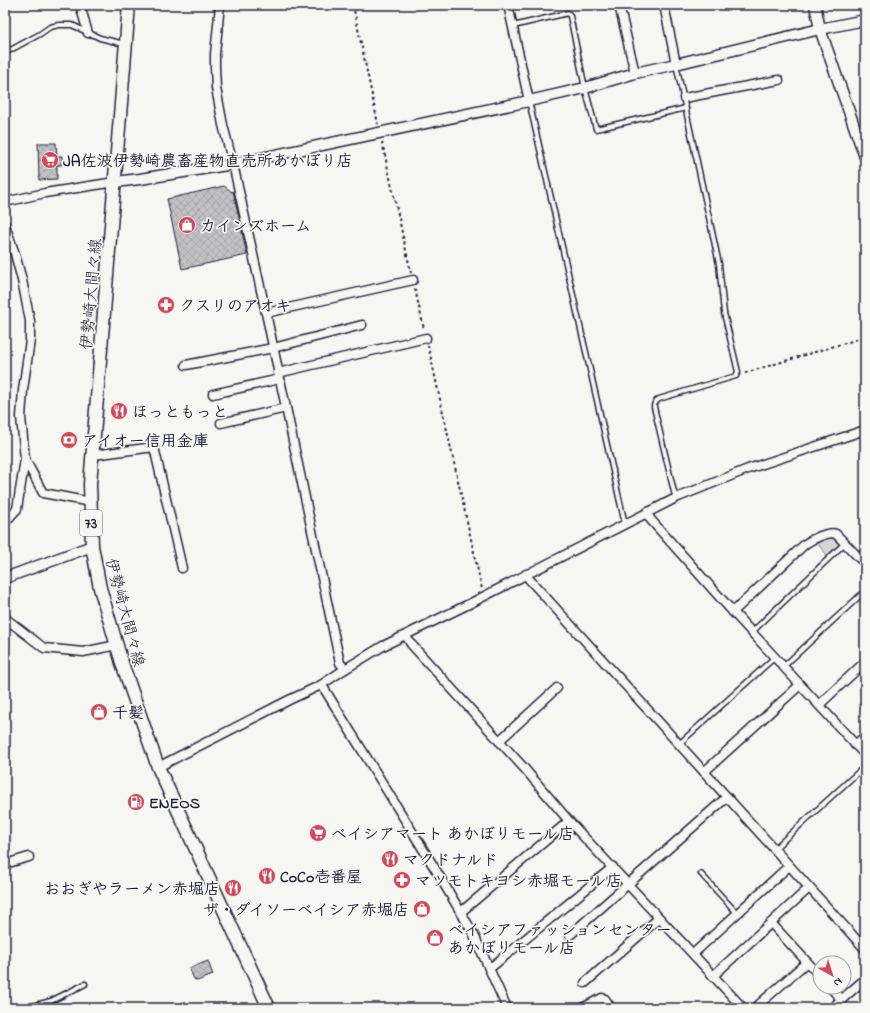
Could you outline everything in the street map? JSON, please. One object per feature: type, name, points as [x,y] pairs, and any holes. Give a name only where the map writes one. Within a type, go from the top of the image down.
[{"type":"main road","name":"伊勢崎大間々線","points":[[129,5],[90,484],[92,546],[100,588],[117,645],[158,767],[269,1008]]},
{"type":"street","points":[[80,5],[88,33]]},
{"type":"street","points":[[220,5],[215,54],[216,88],[266,313],[340,663],[345,668]]},
{"type":"street","points":[[508,5],[529,100]]},
{"type":"street","points":[[619,5],[635,73]]},
{"type":"street","points":[[664,5],[676,64]]},
{"type":"street","points":[[815,5],[820,29],[865,157]]},
{"type":"street","points":[[5,202],[45,193],[233,164],[585,88],[635,73],[820,29],[865,20]]},
{"type":"street","points":[[684,98],[779,80]]},
{"type":"street","points":[[5,225],[22,280],[30,321],[30,340],[21,417],[25,459],[17,509],[5,522]]},
{"type":"street","points":[[266,313],[413,280]]},
{"type":"street","points":[[186,365],[273,348],[362,325]]},
{"type":"street","points":[[213,394],[426,338]]},
{"type":"street","points":[[221,423],[286,408]]},
{"type":"street","points":[[158,767],[321,685],[345,668],[383,646],[406,636],[676,498],[748,469],[865,430]]},
{"type":"street","points":[[92,455],[154,447],[182,568]]},
{"type":"street","points":[[25,459],[43,492],[91,502]]},
{"type":"street","points":[[648,512],[651,520],[733,612],[865,755]]},
{"type":"street","points":[[733,612],[809,541],[834,533],[846,543],[865,564]]},
{"type":"street","points":[[5,578],[92,546]]},
{"type":"street","points":[[526,574],[865,949]]},
{"type":"street","points":[[5,618],[44,648],[83,652],[117,645]]},
{"type":"street","points":[[406,636],[411,644],[569,821],[743,1008]]},
{"type":"street","points":[[819,705],[865,662]]},
{"type":"street","points":[[321,685],[473,933],[507,1008]]},
{"type":"street","points":[[704,772],[800,685]]},
{"type":"street","points":[[499,741],[557,688]]},
{"type":"street","points":[[855,745],[865,736]]},
{"type":"street","points":[[570,935],[727,797]]},
{"type":"street","points":[[460,912],[569,821]]},
{"type":"street","points":[[5,864],[29,857]]},
{"type":"street","points":[[693,954],[789,866]]},
{"type":"street","points":[[489,969],[612,867]]},
{"type":"street","points":[[713,976],[809,888]]},
{"type":"street","points":[[584,983],[659,918]]},
{"type":"street","points":[[771,923],[812,967]]},
{"type":"street","points":[[756,1008],[807,962]]},
{"type":"street","points":[[832,1008],[865,979]]},
{"type":"street","points":[[837,995],[842,1000]]},
{"type":"street","points":[[582,1008],[602,998],[605,999],[612,1008]]},
{"type":"lane","points":[[513,26],[568,13],[570,16],[585,88],[596,129],[686,108]]},
{"type":"lane","points":[[5,53],[50,27],[59,25],[72,25],[100,38],[126,45]]},
{"type":"lane","points":[[676,64],[719,264],[724,313],[738,372],[736,376],[660,399],[654,404],[676,498]]},
{"type":"lane","points":[[529,100],[625,524]]},
{"type":"lane","points":[[752,632],[846,543]]},
{"type":"lane","points":[[784,667],[865,591]]},
{"type":"lane","points":[[679,744],[775,657]]},
{"type":"lane","points":[[774,849],[865,766]]},
{"type":"lane","points":[[701,874],[737,914]]},
{"type":"lane","points":[[24,1008],[50,1001],[85,984]]},
{"type":"path","points":[[353,5],[484,596]]},
{"type":"path","points":[[736,376],[865,337]]},
{"type":"shaded area","points":[[833,535],[840,544],[827,555],[816,542]]},
{"type":"building","points":[[38,143],[56,143],[57,156],[62,156],[62,165],[57,165],[57,179],[39,180]]},
{"type":"building","points":[[224,186],[232,192],[233,191],[247,255],[182,269],[167,199]]},
{"type":"building","points":[[208,961],[213,975],[197,981],[194,979],[189,968]]},
{"type":"place","name":"JA佐波伊勢崎農畜産物直売所あかぼり店","points":[[50,160]]},
{"type":"place","name":"カインズホーム","points":[[187,225]]},
{"type":"place","name":"クスリのアオキ","points":[[166,305]]},
{"type":"place","name":"ほっともっと","points":[[119,411]]},
{"type":"place","name":"アイオー信用金庫","points":[[69,440]]},
{"type":"place","name":"千髪","points":[[99,712]]},
{"type":"place","name":"ENEOS","points":[[136,802]]},
{"type":"place","name":"ベイシアマート あかぼりモール店","points":[[318,833]]},
{"type":"place","name":"マクドナルド","points":[[390,859]]},
{"type":"place","name":"CoCo壱番屋","points":[[267,876]]},
{"type":"place","name":"マツモトキヨシ赤堀モール店","points":[[402,880]]},
{"type":"place","name":"おおぎやラーメン赤堀店","points":[[233,888]]},
{"type":"place","name":"ザ・ダイソーベイシア赤堀店","points":[[422,909]]},
{"type":"place","name":"ベイシアファッションセンター あかぼりモール店","points":[[435,938]]}]
